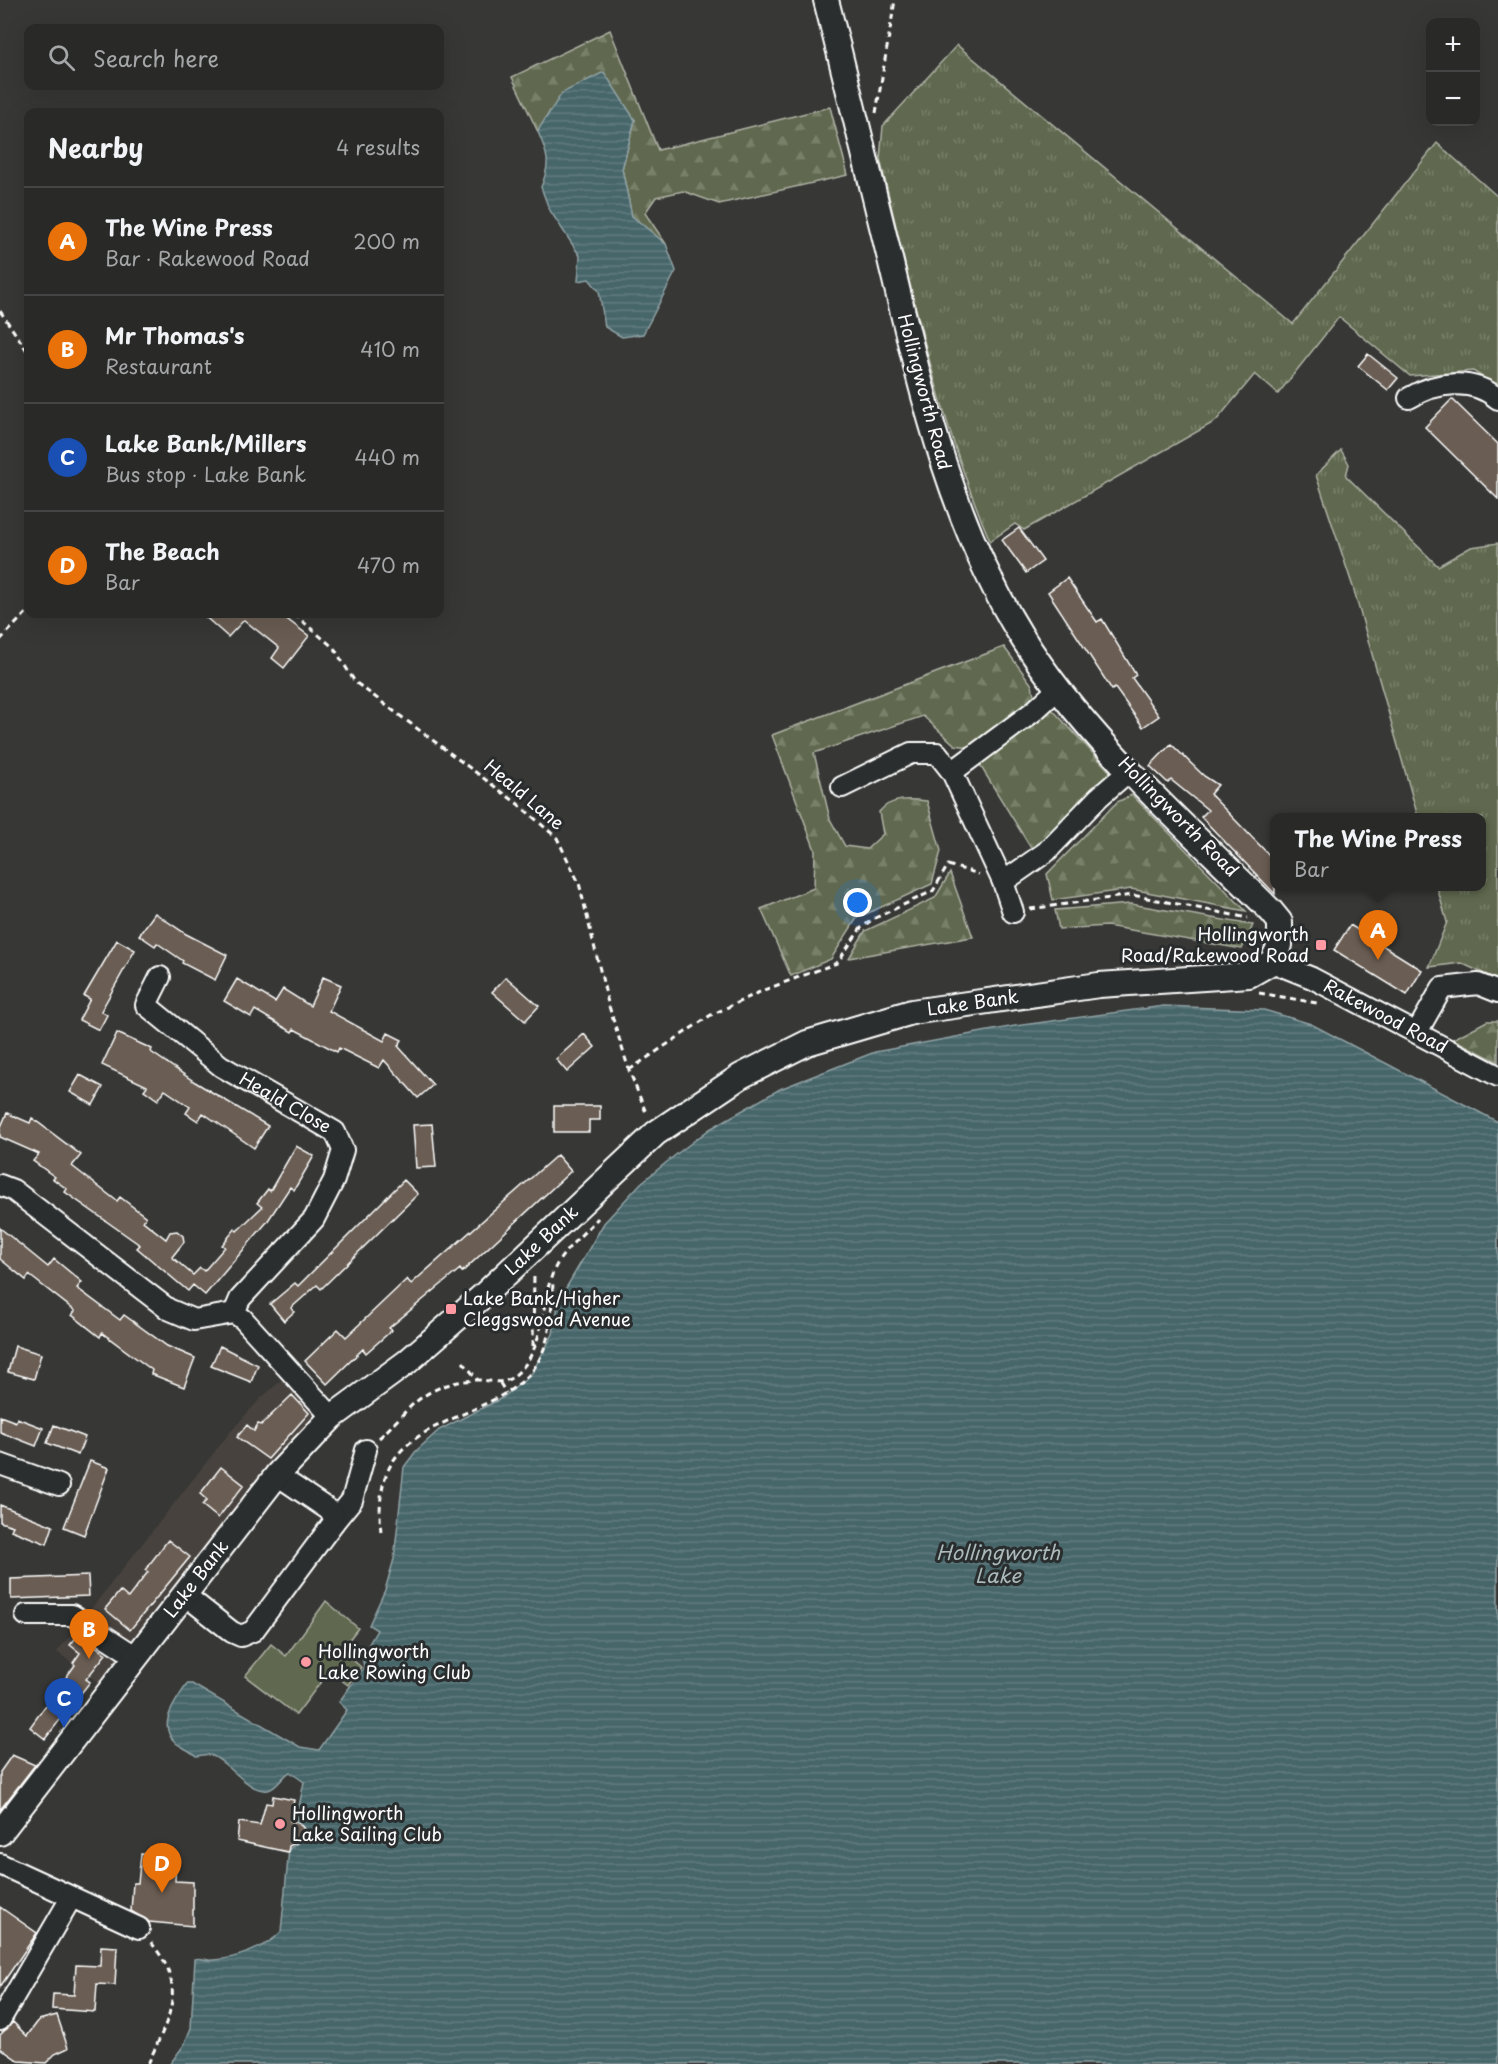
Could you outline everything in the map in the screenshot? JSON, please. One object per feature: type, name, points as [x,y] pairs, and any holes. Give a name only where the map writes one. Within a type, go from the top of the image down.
[{"type":"main road","name":"Hollingworth Road","points":[[826,0],[926,412],[952,489],[990,579],[1022,637],[1058,689],[1130,770],[1280,922],[1281,945],[1272,962]]},
{"type":"main road","name":"Lake Bank","points":[[0,1833],[65,1761],[135,1656],[277,1475],[332,1417],[407,1362],[656,1133],[741,1076],[807,1043],[912,1012],[1099,985],[1249,975],[1272,962]]},
{"type":"street","points":[[1409,399],[1421,391],[1452,382],[1492,393],[1498,399]]},
{"type":"street","points":[[952,772],[1034,711],[1058,689]]},
{"type":"street","points":[[842,787],[911,753],[937,753],[952,772],[1003,882],[1013,912]]},
{"type":"street","points":[[1003,882],[1046,852],[1099,797],[1130,770]]},
{"type":"street","name":"Rakewood Road","points":[[1272,962],[1312,978],[1498,1076]]},
{"type":"street","name":"Heald Close","points":[[160,977],[146,1005],[221,1066],[335,1132],[343,1149],[334,1180],[314,1219],[240,1299],[234,1313]]},
{"type":"street","points":[[1417,1032],[1442,988],[1478,984],[1498,992]]},
{"type":"street","points":[[0,1185],[13,1190],[168,1309],[194,1320],[234,1313],[243,1319],[332,1417]]},
{"type":"street","points":[[185,1595],[232,1632],[241,1636],[253,1631],[352,1500],[366,1450]]},
{"type":"street","points":[[0,1464],[59,1485]]},
{"type":"street","points":[[277,1475],[332,1512],[334,1522]]},
{"type":"street","points":[[26,1615],[72,1615],[135,1656]]},
{"type":"street","points":[[0,1864],[139,1928]]},
{"type":"street","points":[[0,2020],[71,1898]]},
{"type":"path","points":[[875,118],[895,0]]},
{"type":"path","points":[[0,311],[24,346]]},
{"type":"path","points":[[0,640],[24,615]]},
{"type":"path","name":"Heald Lane","points":[[299,618],[334,648],[355,682],[508,797],[557,838],[579,883],[608,1003],[628,1070],[649,1121]]},
{"type":"path","points":[[628,1070],[711,1015],[764,990],[837,963],[861,928],[873,919],[933,891],[948,864],[1003,882]]},
{"type":"path","points":[[1013,912],[1132,896],[1255,919],[1271,911]]},
{"type":"path","points":[[1250,992],[1320,1003],[1345,997]]},
{"type":"path","points":[[366,1450],[409,1405],[426,1394],[449,1385],[478,1380],[500,1383],[513,1377],[540,1336],[553,1272],[562,1255],[602,1214]]},
{"type":"path","points":[[533,1349],[536,1268]]},
{"type":"path","points":[[381,1532],[379,1507],[382,1489],[399,1451],[417,1436],[444,1420],[506,1393],[534,1369],[551,1329],[553,1272]]},
{"type":"path","points":[[463,1362],[478,1380]]},
{"type":"path","points":[[513,1377],[518,1384]]},
{"type":"path","points":[[500,1383],[506,1393]]},
{"type":"shaded area","points":[[284,1378],[319,1415],[100,1684],[57,1652],[231,1431],[261,1398]]},
{"type":"green space","points":[[610,30],[658,150],[830,107],[848,175],[719,204],[683,191],[656,197],[645,213],[666,244],[632,217],[622,169],[635,120],[550,111],[538,132],[512,77]]},
{"type":"green space","points":[[957,45],[1293,324],[1437,143],[1498,197],[1498,387],[1473,371],[1410,376],[1339,317],[1278,394],[1255,374],[1216,421],[1024,530],[1015,524],[990,541],[955,448],[927,352],[880,159],[883,126]]},
{"type":"green space","points":[[1341,450],[1349,464],[1346,476],[1438,566],[1471,547],[1498,543],[1498,980],[1461,963],[1429,967],[1447,922],[1438,891],[1486,891],[1486,813],[1417,813],[1353,587],[1316,475]]},
{"type":"green space","points":[[1004,647],[1032,685],[1035,700],[969,747],[955,745],[923,716],[814,753],[830,819],[845,846],[867,849],[883,834],[879,812],[895,801],[914,800],[927,801],[941,851],[932,884],[857,918],[831,959],[791,976],[761,909],[814,888],[815,850],[772,735]]},
{"type":"green space","points":[[1050,707],[1116,778],[1034,853],[978,762]]},
{"type":"green space","points":[[1132,795],[1246,911],[1131,889],[1053,900],[1047,874],[1117,802]]},
{"type":"green space","points":[[950,873],[973,937],[849,958],[865,931],[935,898]]},
{"type":"green space","points":[[1131,904],[1253,925],[1242,949],[1107,926],[1059,929],[1055,910]]},
{"type":"green space","points":[[1487,1021],[1498,1021],[1498,1062],[1453,1039]]},
{"type":"green space","name":"Hollingworth Lake Rowing Club","points":[[326,1601],[358,1628],[341,1650],[361,1667],[348,1685],[329,1671],[296,1715],[245,1676],[271,1644],[286,1656]]},
{"type":"water","points":[[604,72],[635,120],[622,169],[632,216],[666,244],[676,271],[643,334],[622,337],[605,327],[599,291],[589,279],[578,281],[580,256],[549,209],[541,187],[547,159],[538,132],[540,127],[562,93]]},
{"type":"water","name":"Hollingworth Lake","points":[[1164,1006],[1264,1010],[1311,1024],[1498,1122],[1498,2064],[170,2064],[184,2045],[191,2028],[195,1959],[214,1960],[240,1955],[259,1948],[281,1932],[289,1849],[298,1843],[300,1837],[295,1826],[304,1782],[290,1772],[271,1789],[261,1790],[246,1782],[213,1756],[206,1754],[196,1756],[176,1743],[170,1736],[167,1728],[174,1705],[187,1684],[192,1684],[300,1747],[319,1750],[347,1710],[339,1702],[364,1667],[362,1656],[377,1630],[369,1625],[385,1590],[394,1559],[404,1467],[416,1451],[439,1430],[502,1398],[530,1376],[553,1334],[559,1300],[604,1223],[641,1183],[710,1129],[780,1089],[875,1052],[1015,1026]]},
{"type":"building","points":[[1368,354],[1398,378],[1388,390],[1358,366]]},
{"type":"building","points":[[1452,399],[1498,444],[1498,499],[1425,427]]},
{"type":"building","points":[[1019,528],[1043,561],[1026,573],[1002,540]]},
{"type":"building","points":[[1067,578],[1097,622],[1102,619],[1136,675],[1132,678],[1159,716],[1143,727],[1115,688],[1112,690],[1048,592]]},
{"type":"building","points":[[207,618],[285,618],[309,636],[284,668],[272,658],[279,648],[244,620],[228,637]]},
{"type":"building","points":[[1171,744],[1204,776],[1218,785],[1210,794],[1270,856],[1270,889],[1201,817],[1208,810],[1171,780],[1168,783],[1150,766]]},
{"type":"building","points":[[155,913],[186,934],[227,955],[215,980],[182,963],[183,961],[157,943],[155,946],[139,935]]},
{"type":"building","points":[[1350,925],[1422,970],[1407,995],[1334,950]]},
{"type":"building","points":[[117,940],[135,950],[101,1011],[107,1015],[99,1030],[79,1020],[90,999],[84,996]]},
{"type":"building","points":[[323,977],[341,985],[329,1011],[384,1041],[388,1033],[402,1040],[398,1046],[433,1085],[418,1098],[384,1060],[379,1068],[339,1048],[337,1052],[294,1029],[292,1032],[255,1010],[251,1017],[224,1001],[237,979],[275,1002],[283,989],[310,1006]]},
{"type":"building","points":[[506,977],[539,1006],[525,1021],[492,992]]},
{"type":"building","points":[[117,1033],[152,1049],[151,1052],[195,1082],[268,1126],[254,1148],[203,1113],[198,1121],[186,1113],[190,1107],[165,1090],[158,1100],[144,1090],[147,1086],[102,1065]]},
{"type":"building","points":[[584,1034],[595,1047],[567,1072],[556,1059]]},
{"type":"building","points":[[80,1075],[103,1087],[93,1105],[70,1092]]},
{"type":"building","points":[[554,1106],[600,1106],[600,1120],[589,1120],[589,1132],[554,1132]]},
{"type":"building","points":[[7,1113],[30,1123],[32,1118],[81,1155],[72,1166],[117,1201],[120,1197],[146,1217],[143,1221],[166,1239],[170,1232],[177,1231],[183,1236],[184,1242],[172,1257],[193,1275],[200,1268],[204,1271],[225,1247],[222,1245],[235,1229],[237,1231],[262,1207],[257,1203],[268,1189],[270,1191],[296,1146],[314,1156],[294,1190],[290,1187],[267,1222],[205,1295],[193,1285],[188,1291],[137,1248],[140,1245],[65,1192],[67,1189],[53,1179],[55,1177],[33,1161],[39,1154],[0,1137],[0,1129]]},
{"type":"building","points":[[432,1124],[436,1167],[416,1168],[413,1125]]},
{"type":"building","points":[[557,1155],[571,1171],[462,1272],[460,1269],[389,1328],[392,1330],[366,1353],[363,1349],[327,1384],[305,1361],[338,1329],[346,1337],[407,1279],[411,1284]]},
{"type":"building","points":[[404,1180],[418,1194],[321,1289],[317,1285],[291,1308],[294,1312],[284,1321],[270,1304],[295,1283],[298,1286]]},
{"type":"building","points":[[0,1228],[48,1267],[54,1259],[82,1282],[77,1288],[120,1320],[124,1315],[167,1346],[195,1358],[184,1387],[151,1374],[152,1370],[102,1333],[100,1337],[72,1315],[75,1311],[29,1275],[26,1280],[0,1259]]},
{"type":"building","points":[[15,1346],[41,1354],[34,1379],[8,1372]]},
{"type":"building","points":[[220,1346],[258,1365],[251,1382],[211,1366]]},
{"type":"building","points":[[292,1395],[309,1413],[268,1459],[237,1437],[247,1425],[254,1431],[258,1424],[261,1425]]},
{"type":"building","points":[[0,1416],[16,1422],[17,1418],[43,1428],[36,1446],[0,1432]]},
{"type":"building","points":[[54,1425],[85,1437],[78,1455],[47,1443]]},
{"type":"building","points":[[90,1461],[109,1468],[84,1535],[64,1527]]},
{"type":"building","points":[[221,1467],[244,1485],[218,1518],[202,1505],[207,1500],[200,1494]]},
{"type":"building","points":[[0,1505],[53,1526],[47,1544],[11,1530],[13,1526],[0,1522]]},
{"type":"building","points":[[168,1540],[190,1557],[130,1630],[105,1609],[120,1591],[128,1598],[148,1572],[145,1570]]},
{"type":"building","points":[[88,1576],[89,1596],[11,1599],[11,1579]]},
{"type":"building","points":[[79,1634],[106,1654],[86,1679],[90,1682],[45,1739],[30,1727],[75,1665],[73,1663],[80,1653],[70,1645]]},
{"type":"building","points":[[12,1755],[35,1765],[0,1810],[0,1772]]},
{"type":"building","name":"Hollingworth Lake Sailing Club","points":[[273,1796],[294,1800],[290,1821],[299,1823],[304,1829],[302,1840],[289,1846],[288,1852],[237,1841],[239,1822],[260,1825],[266,1803],[272,1804]]},
{"type":"building","points":[[141,1854],[176,1857],[175,1881],[193,1882],[193,1926],[149,1922],[131,1911],[133,1883],[138,1883]]},
{"type":"building","points":[[0,1907],[37,1933],[0,1987]]},
{"type":"building","points":[[101,1946],[117,1947],[115,1985],[97,1984],[95,2012],[52,2009],[53,1994],[74,1995],[76,1965],[100,1966]]},
{"type":"building","points":[[57,2015],[68,2048],[55,2054],[46,2063],[19,2061],[0,2048],[0,2035],[13,2022],[27,2036],[39,2020]]},
{"type":"place","name":"Hollingworth Road/Rakewood Road","points":[[1321,945]]},
{"type":"place","name":"The Wine Press","points":[[1378,960]]},
{"type":"place","name":"Lake Bank/Higher Cleggswood Avenue","points":[[451,1309]]},
{"type":"place","name":"Mr Thomas's","points":[[89,1659]]},
{"type":"place","name":"Hollingworth Lake Rowing Club","points":[[306,1662]]},
{"type":"place","name":"Lake Bank/Millers","points":[[64,1728]]},
{"type":"place","name":"Hollingworth Lake Sailing Club","points":[[280,1824]]},
{"type":"place","name":"The Beach","points":[[162,1893]]}]
